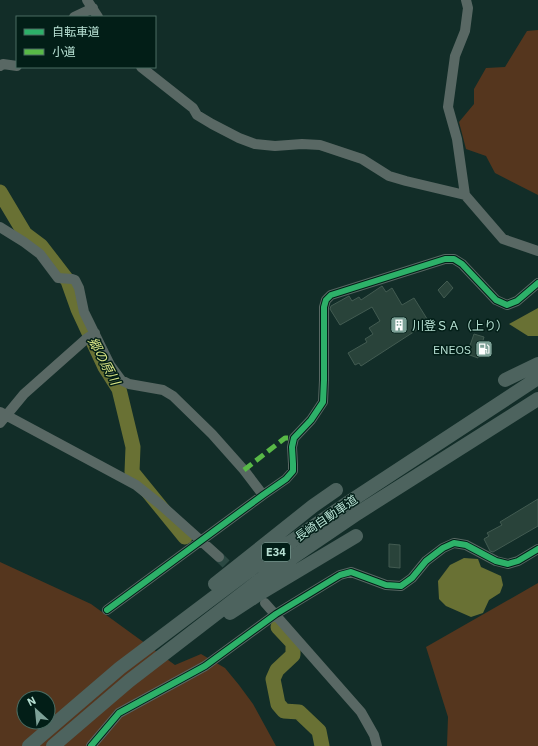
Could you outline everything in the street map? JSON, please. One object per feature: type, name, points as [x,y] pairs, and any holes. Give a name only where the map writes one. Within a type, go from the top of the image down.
[{"type":"highway","points":[[505,380],[538,364]]},
{"type":"highway","name":"長崎自動車道","points":[[29,746],[120,668],[254,567],[349,502],[538,378]]},
{"type":"highway","name":"長崎自動車道","points":[[53,746],[129,681],[270,572],[358,513],[538,399]]},
{"type":"highway","points":[[120,668],[183,610],[313,506],[336,490]]},
{"type":"highway","points":[[180,641],[230,613],[356,536]]},
{"type":"street","points":[[80,16],[96,13],[87,0]]},
{"type":"street","points":[[466,0],[468,8],[465,30],[455,56],[448,107],[457,139],[465,195],[503,239],[538,251]]},
{"type":"street","points":[[0,66],[3,64],[16,66]]},
{"type":"street","points":[[142,68],[193,108],[197,115],[239,138],[256,144],[275,146],[302,144],[320,145],[362,159],[389,176],[400,180],[465,195]]},
{"type":"street","points":[[0,227],[40,254],[58,278],[75,280],[79,288],[84,312],[110,365],[121,380],[129,384],[163,390],[172,396],[212,434],[244,470],[263,495]]},
{"type":"street","points":[[106,610],[263,495],[286,480],[293,471],[292,447],[294,438],[312,420],[323,402],[324,307],[326,300],[331,295],[445,259],[454,259],[462,264],[496,300],[506,304],[517,301],[538,283]]},
{"type":"street","points":[[95,333],[86,339],[24,394],[2,417],[136,485],[161,505],[219,557]]},
{"type":"street","points":[[91,746],[119,713],[205,666],[276,614],[340,575],[351,572],[386,585],[400,586],[412,578],[426,561],[443,548],[454,543],[466,545],[496,561],[508,564],[518,561],[538,549]]},
{"type":"street","points":[[265,603],[361,712],[374,735],[377,746]]},
{"type":"shaded area","points":[[538,30],[538,195],[495,173],[486,156],[466,149],[459,122],[474,104],[474,89],[486,68],[505,67],[527,31]]},
{"type":"shaded area","points":[[538,308],[538,336],[528,336],[509,324]]},
{"type":"shaded area","points":[[464,558],[478,559],[481,567],[501,576],[503,585],[500,593],[489,600],[483,613],[471,617],[446,606],[439,599],[438,581],[450,565]]},
{"type":"shaded area","points":[[0,562],[91,604],[175,665],[201,654],[225,668],[253,704],[276,746],[0,746]]},
{"type":"shaded area","points":[[538,583],[538,746],[447,746],[448,717],[426,647]]},
{"type":"building","points":[[447,281],[453,288],[444,298],[438,290]]},
{"type":"building","points":[[382,286],[386,292],[392,288],[402,305],[414,298],[429,322],[361,366],[359,363],[355,365],[348,353],[367,342],[365,339],[373,334],[369,328],[380,321],[372,307],[340,325],[330,309],[331,306],[349,296],[352,301],[359,297],[361,300]]},
{"type":"building","points":[[474,334],[484,337],[478,358],[467,354]]},
{"type":"building","points":[[538,499],[538,526],[493,552],[490,551],[484,539],[489,536],[487,533],[502,525],[500,522]]},
{"type":"building","points":[[389,544],[400,545],[400,568],[389,567]]},
{"type":"waterway","name":"郷の原川","points":[[0,192],[25,234],[41,246],[68,281],[78,309],[105,367],[119,389],[133,447],[132,472],[185,537]]},
{"type":"waterway","name":"郷の原川","points":[[278,627],[293,643],[293,655],[277,670],[273,679],[278,704],[284,711],[299,712],[319,731],[322,746]]},
{"type":"tunnel","points":[[219,557],[237,575]]},
{"type":"marked path","points":[[244,470],[285,438],[294,438]]},
{"type":"cycle path","points":[[107,610],[286,479],[293,471],[292,447],[294,438],[311,420],[323,402],[324,307],[326,300],[331,295],[445,259],[454,259],[462,264],[496,300],[507,305],[517,301],[538,283]]},
{"type":"cycle path","points":[[91,746],[119,713],[205,666],[276,614],[340,575],[351,572],[386,585],[401,586],[412,578],[426,561],[443,548],[454,543],[466,545],[496,561],[508,564],[518,561],[538,549]]},
{"type":"place","name":"川登ＳＡ（上り）","points":[[399,325]]},
{"type":"place","name":"ENEOS","points":[[484,349]]}]
